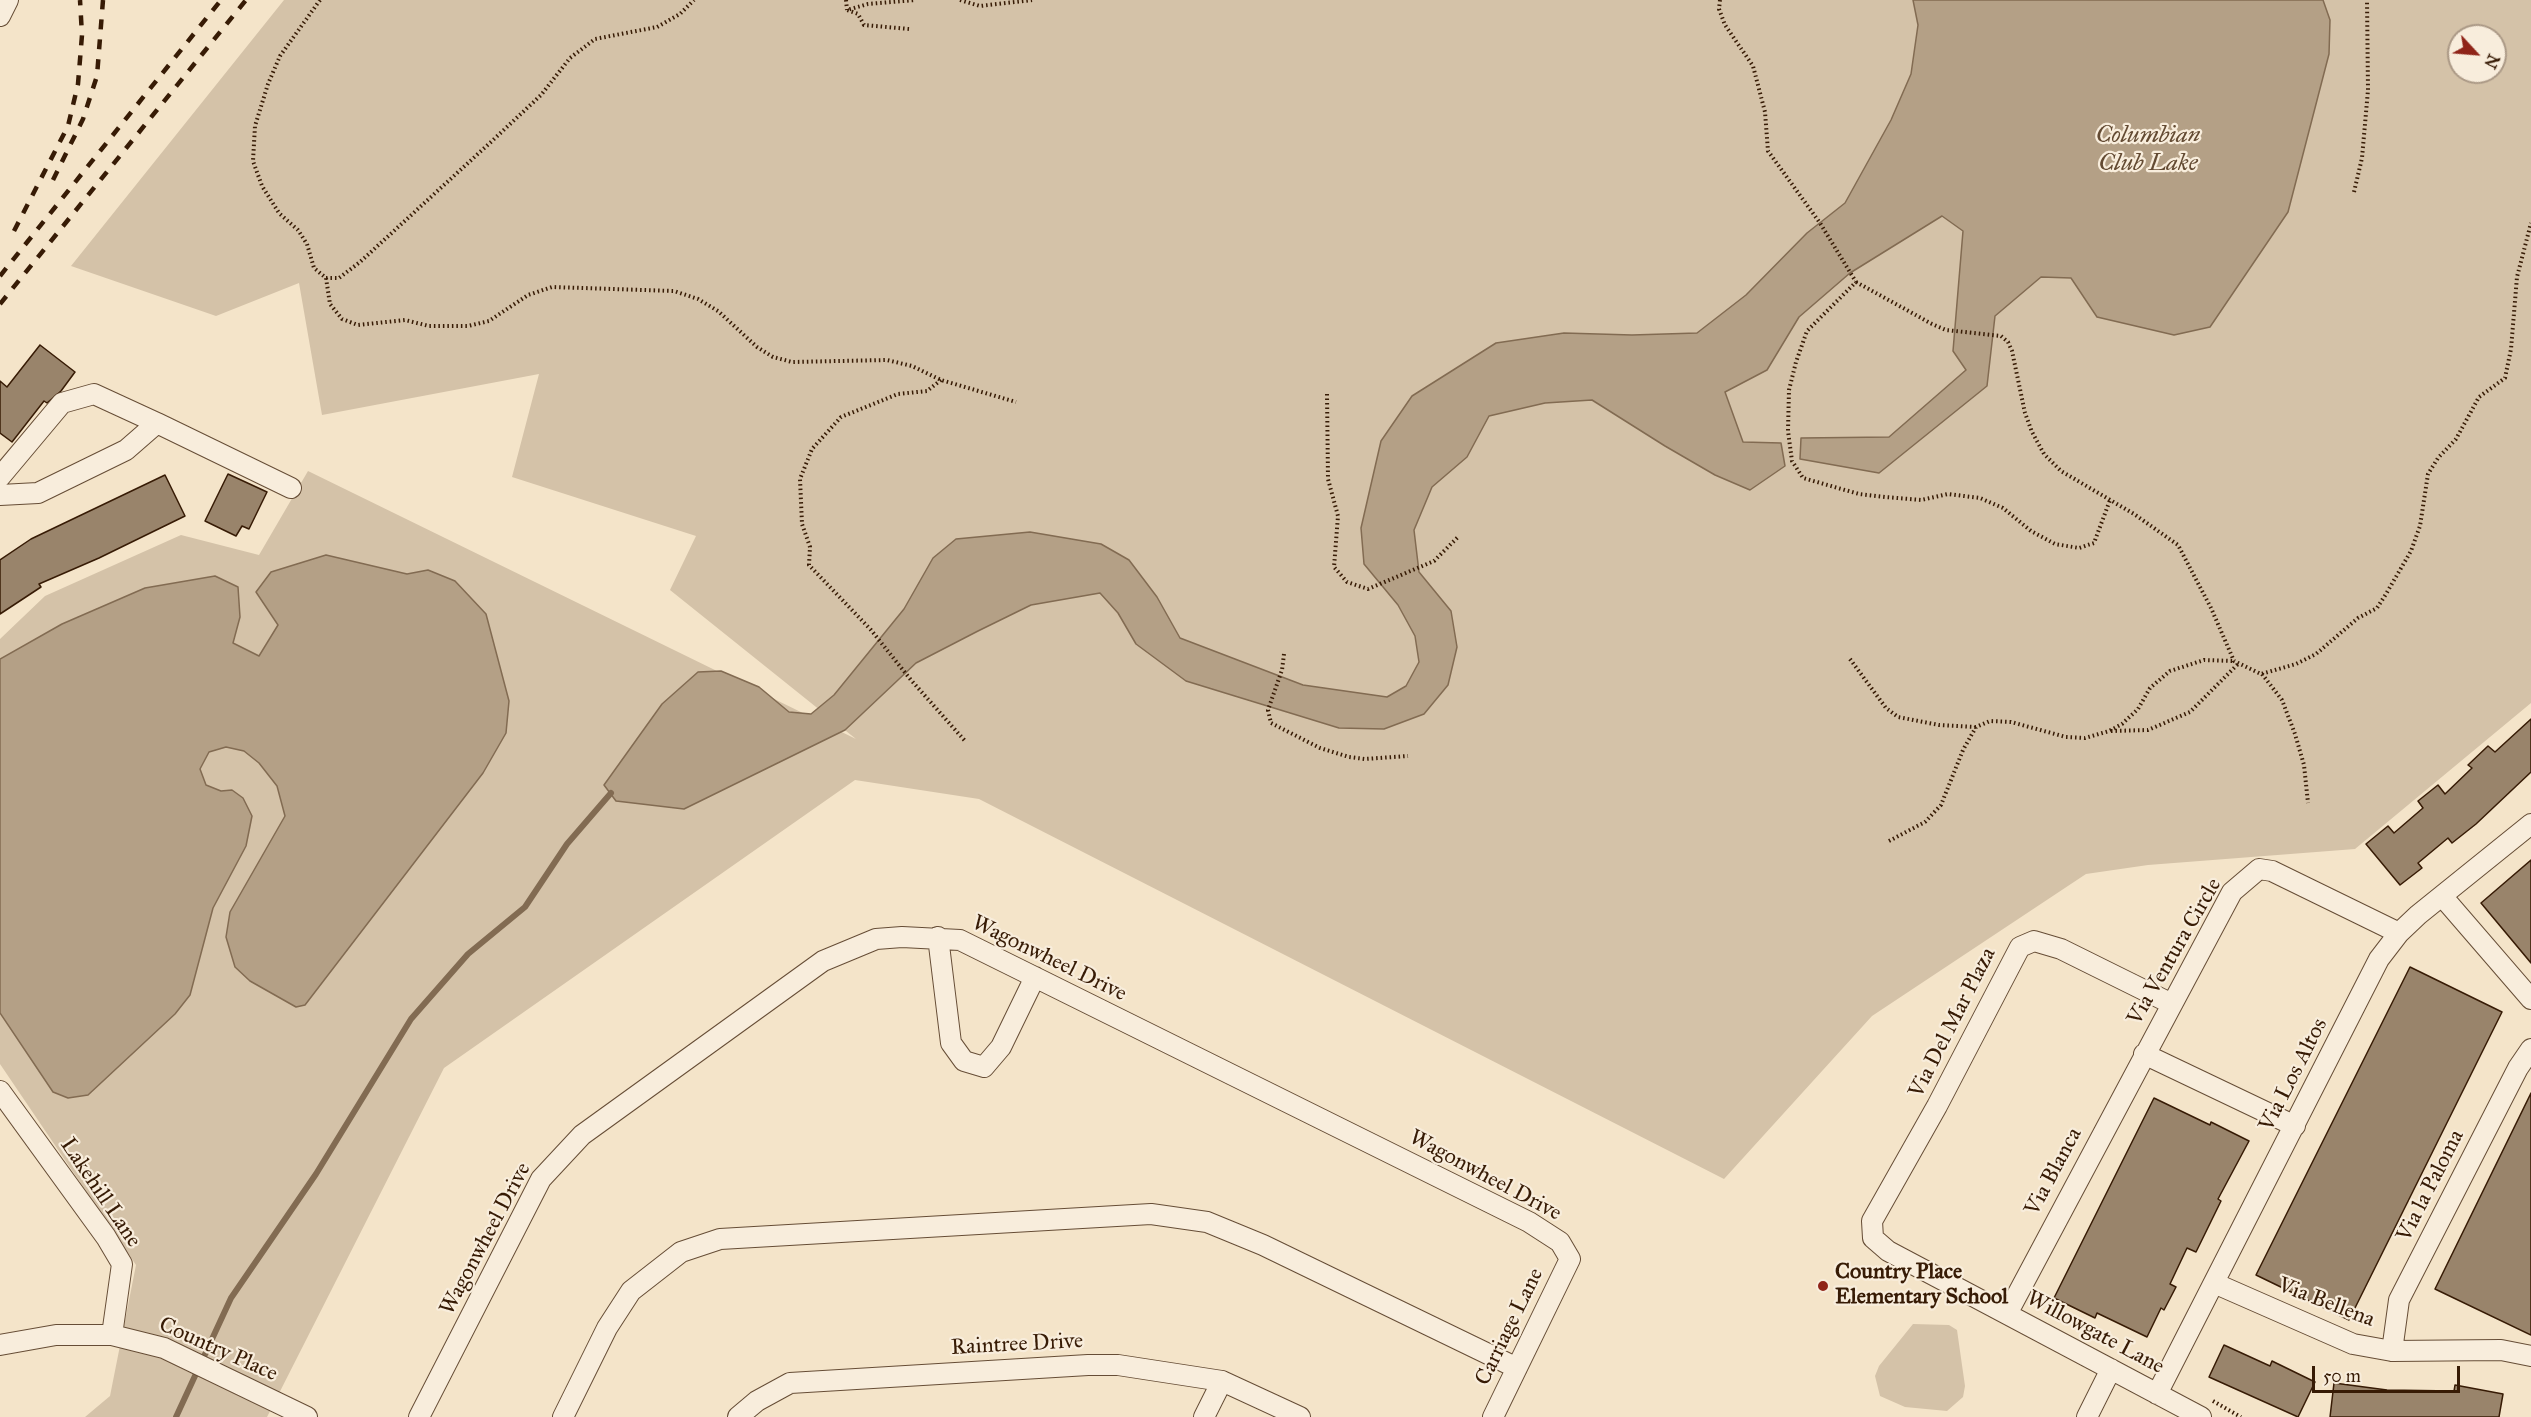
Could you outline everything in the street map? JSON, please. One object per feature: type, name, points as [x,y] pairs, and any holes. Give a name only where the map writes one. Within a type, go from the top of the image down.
[{"type":"street","points":[[0,16],[8,0]]},
{"type":"street","points":[[0,477],[62,403],[94,394],[291,489]]},
{"type":"street","points":[[0,495],[38,493],[126,450],[157,423]]},
{"type":"street","name":"Via Los Altos","points":[[2157,1394],[2379,959],[2399,933],[2531,824]]},
{"type":"street","name":"Via Ventura Circle","points":[[2295,1126],[2144,1054],[2232,892],[2259,869],[2272,871],[2325,895],[2399,933]]},
{"type":"street","points":[[2442,896],[2531,999]]},
{"type":"street","points":[[938,937],[951,1043],[964,1061],[984,1067],[996,1053],[1035,977]]},
{"type":"street","name":"Wagonwheel Drive","points":[[419,1417],[541,1179],[582,1135],[823,961],[876,939],[938,937],[960,940],[1529,1222],[1560,1242],[1570,1259]]},
{"type":"street","name":"Via Del Mar Plaza","points":[[1873,1238],[1872,1221],[1937,1106],[2020,947],[2034,940],[2061,949],[2172,1004]]},
{"type":"street","name":"Via la Paloma","points":[[2392,1351],[2398,1300],[2531,1049]]},
{"type":"street","name":"Via Blanca","points":[[2007,1314],[2144,1054]]},
{"type":"street","name":"Lakehill Lane","points":[[0,1090],[106,1237],[122,1264],[112,1335]]},
{"type":"street","points":[[563,1417],[607,1328],[631,1291],[681,1252],[720,1239],[1139,1214],[1173,1217],[1216,1226],[1263,1245],[1517,1368]]},
{"type":"street","name":"Willowgate Lane","points":[[1873,1238],[1888,1251],[2201,1417]]},
{"type":"street","name":"Carriage Lane","points":[[1493,1417],[1570,1259]]},
{"type":"street","name":"Via Bellena","points":[[2214,1282],[2353,1344],[2392,1351],[2501,1350],[2531,1356]]},
{"type":"street","name":"Country Place","points":[[0,1345],[56,1335],[112,1335],[164,1348],[307,1417]]},
{"type":"street","name":"Raintree Drive","points":[[738,1417],[757,1401],[790,1383],[1088,1365],[1118,1365],[1222,1381],[1300,1417]]},
{"type":"street","points":[[2087,1417],[2111,1369]]},
{"type":"street","points":[[1204,1417],[1222,1381]]},
{"type":"path","points":[[320,0],[279,56],[255,126],[253,161],[262,186],[274,204],[298,230],[307,244],[314,268],[326,278],[339,278],[360,262],[541,95],[570,58],[595,39],[657,27],[680,14],[694,0]]},
{"type":"path","points":[[846,0],[847,10]]},
{"type":"path","points":[[847,10],[868,4],[916,0]]},
{"type":"path","points":[[960,0],[991,6],[1032,0]]},
{"type":"path","points":[[1720,0],[1719,9],[1725,25],[1753,66],[1765,112],[1768,151],[1820,223],[1856,282],[1923,321],[1946,330],[2001,336],[2013,351],[2025,413],[2044,454],[2061,471],[2178,545],[2237,662]]},
{"type":"path","points":[[2354,192],[2362,158],[2368,90],[2367,0]]},
{"type":"path","points":[[847,10],[858,14],[864,25],[909,29]]},
{"type":"path","points":[[2261,674],[2296,664],[2316,654],[2358,618],[2377,608],[2386,594],[2411,551],[2420,525],[2428,474],[2438,458],[2456,439],[2479,397],[2505,378],[2511,349],[2517,276],[2531,223]]},
{"type":"path","points":[[326,278],[330,304],[342,319],[358,325],[405,320],[429,326],[468,326],[489,321],[528,295],[552,287],[674,291],[698,299],[718,311],[757,347],[773,357],[792,362],[887,360],[912,366],[940,380],[1016,402]]},
{"type":"path","points":[[1856,282],[1807,332],[1789,390],[1788,431],[1792,461],[1803,478],[1859,494],[1921,500],[1948,494],[1980,498],[2003,508],[2031,531],[2055,544],[2079,548],[2094,543],[2110,500]]},
{"type":"path","points":[[940,380],[927,391],[898,394],[841,417],[812,449],[800,479],[802,524],[810,547],[809,565],[871,630],[910,680],[966,742]]},
{"type":"path","points":[[1327,394],[1328,479],[1338,516],[1334,567],[1347,582],[1368,589],[1434,561],[1460,536]]},
{"type":"path","points":[[1284,654],[1282,670],[1268,710],[1271,723],[1320,748],[1365,759],[1408,756]]},
{"type":"path","points":[[1850,659],[1886,708],[1898,717],[1939,725],[1976,727],[1990,721],[2010,722],[2066,737],[2085,738],[2109,731],[2148,730],[2190,712],[2237,662]]},
{"type":"path","points":[[2109,731],[2138,709],[2150,688],[2170,671],[2204,660],[2237,662],[2261,674],[2282,700],[2304,765],[2308,804]]},
{"type":"path","points":[[1889,841],[1925,822],[1941,805],[1963,750],[1976,727]]},
{"type":"shaded area","points":[[284,0],[2531,0],[2531,703],[2355,849],[2148,865],[2086,874],[1872,1016],[1724,1179],[979,799],[855,780],[444,1068],[267,1417],[85,1417],[110,1396],[136,1265],[0,1064],[0,639],[45,596],[181,535],[259,555],[308,471],[856,739],[670,590],[696,536],[512,477],[539,374],[322,415],[299,283],[216,316],[71,266]]},
{"type":"shaded area","points":[[1913,1324],[1949,1325],[1957,1330],[1965,1386],[1963,1397],[1947,1411],[1905,1407],[1880,1396],[1875,1376],[1879,1366]]},
{"type":"water","name":"Columbian Club Lake","points":[[1913,0],[2323,0],[2330,20],[2329,54],[2288,212],[2210,327],[2174,335],[2097,317],[2071,278],[2041,277],[1995,316],[1987,386],[1879,473],[1800,459],[1801,438],[1889,437],[1966,370],[1953,351],[1963,231],[1942,216],[1850,273],[1799,317],[1767,370],[1725,392],[1743,442],[1781,443],[1785,466],[1750,490],[1715,475],[1592,400],[1545,403],[1489,416],[1467,457],[1432,487],[1414,530],[1419,572],[1451,611],[1457,647],[1448,685],[1424,714],[1384,729],[1339,728],[1186,681],[1136,644],[1118,613],[1100,593],[1031,605],[916,663],[845,730],[684,809],[616,801],[604,785],[662,704],[698,672],[721,671],[759,687],[789,712],[811,714],[834,695],[904,609],[933,558],[956,539],[1030,532],[1101,544],[1129,560],[1157,597],[1180,638],[1303,685],[1387,697],[1406,686],[1419,662],[1415,636],[1398,605],[1364,564],[1361,528],[1381,441],[1412,396],[1496,343],[1564,333],[1632,335],[1697,333],[1746,295],[1807,233],[1845,203],[1891,120],[1911,74],[1918,25]]},
{"type":"water","points":[[326,555],[407,574],[428,570],[455,581],[486,614],[509,701],[506,733],[483,773],[305,1005],[296,1007],[250,981],[235,967],[226,937],[230,912],[285,816],[277,786],[259,763],[244,751],[226,747],[209,752],[200,769],[206,785],[221,791],[232,790],[243,798],[252,816],[246,846],[213,908],[190,995],[175,1014],[88,1095],[68,1098],[53,1092],[0,1013],[0,659],[62,624],[145,588],[215,576],[238,587],[240,617],[233,643],[259,656],[278,625],[256,592],[271,572]]},
{"type":"building","points":[[40,345],[75,372],[61,391],[47,403],[44,401],[12,442],[0,433],[0,381],[7,387]]},
{"type":"building","points":[[228,474],[267,492],[249,529],[242,526],[236,536],[205,521]]},
{"type":"building","points":[[165,475],[185,516],[39,584],[41,587],[0,614],[0,560],[31,539]]},
{"type":"building","points":[[2531,719],[2531,772],[2476,824],[2452,843],[2448,838],[2418,863],[2422,868],[2400,885],[2366,844],[2388,826],[2394,833],[2423,808],[2418,801],[2438,785],[2445,794],[2472,768],[2468,765],[2488,746],[2495,752]]},
{"type":"building","points":[[2531,860],[2531,963],[2481,903]]},
{"type":"building","points":[[2410,967],[2502,1012],[2349,1320],[2256,1275]]},
{"type":"building","points":[[2531,1093],[2531,1335],[2435,1289]]},
{"type":"building","points":[[2154,1098],[2249,1141],[2218,1199],[2221,1201],[2196,1252],[2187,1248],[2170,1284],[2176,1287],[2164,1310],[2161,1308],[2147,1337],[2097,1313],[2095,1318],[2054,1298]]},
{"type":"building","points":[[2224,1345],[2270,1366],[2272,1361],[2315,1382],[2298,1417],[2209,1377]]},
{"type":"building","points":[[2334,1383],[2387,1390],[2454,1391],[2455,1385],[2503,1394],[2499,1417],[2330,1417]]},
{"type":"waterway","points":[[176,1417],[231,1298],[316,1174],[411,1019],[468,954],[525,907],[567,844],[611,793]]},
{"type":"railway","points":[[14,231],[68,126],[78,84],[82,35],[80,0]]},
{"type":"railway","points":[[53,180],[83,119],[97,76],[103,0]]},
{"type":"railway","points":[[0,276],[221,0]]},
{"type":"railway","points":[[0,304],[246,0]]},
{"type":"place","name":"Country Place Elementary School","points":[[1823,1286]]}]
